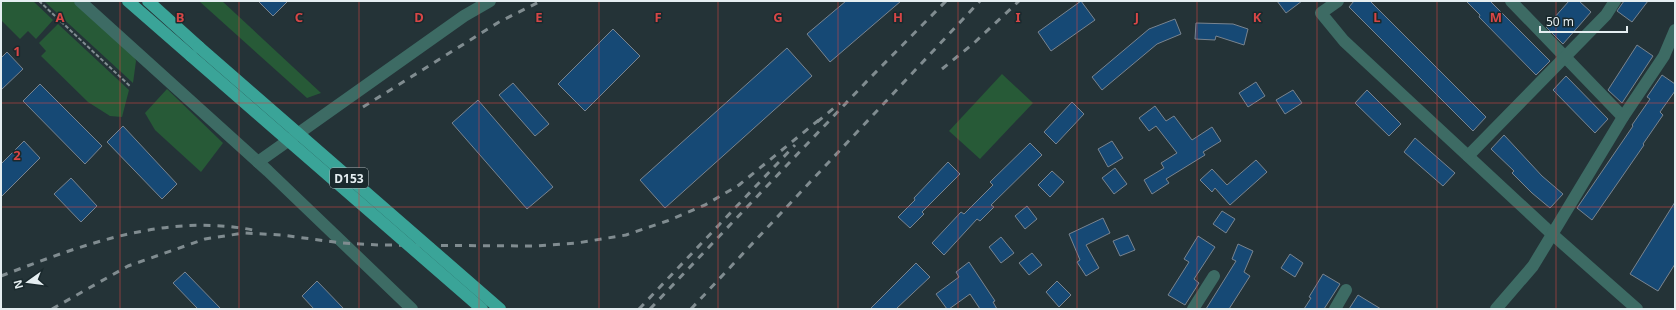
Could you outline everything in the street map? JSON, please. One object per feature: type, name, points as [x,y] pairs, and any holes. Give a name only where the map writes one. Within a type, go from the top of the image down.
[{"type":"main road","name":"D153","points":[[128,1],[195,51],[500,309]]},
{"type":"main road","name":"D153","points":[[148,1],[195,51],[482,309]]},
{"type":"street","points":[[80,1],[258,162],[412,309]]},
{"type":"street","points":[[258,162],[451,25],[490,1]]},
{"type":"street","points":[[1338,1],[1321,13],[1340,36],[1552,234],[1637,309]]},
{"type":"street","points":[[1511,1],[1623,117]]},
{"type":"street","points":[[1468,156],[1606,15],[1615,1]]},
{"type":"street","points":[[1496,309],[1533,266],[1623,117],[1664,56],[1675,30]]},
{"type":"street","points":[[1193,309],[1214,276]]},
{"type":"street","points":[[1335,309],[1346,290]]},
{"type":"path","points":[[39,1],[131,87]]},
{"type":"green space","points":[[5,1],[33,1],[53,20],[36,39],[28,31],[20,39],[1,20],[1,3]]},
{"type":"green space","points":[[44,1],[73,1],[131,50],[136,61],[133,83]]},
{"type":"green space","points":[[199,1],[222,1],[321,93],[307,98]]},
{"type":"green space","points":[[58,24],[129,90],[122,117],[110,116],[88,102],[41,56],[46,51],[39,43]]},
{"type":"green space","points":[[1002,74],[1033,103],[980,159],[949,131]]},
{"type":"green space","points":[[167,89],[223,143],[201,172],[155,130],[145,113]]},
{"type":"building","points":[[258,1],[288,1],[273,16]]},
{"type":"building","points":[[846,1],[901,1],[830,62],[807,34]]},
{"type":"building","points":[[1081,1],[1095,20],[1051,51],[1038,32]]},
{"type":"building","points":[[1277,1],[1302,1],[1286,13]]},
{"type":"building","points":[[1354,1],[1370,1],[1486,117],[1473,131],[1349,7]]},
{"type":"building","points":[[1466,1],[1490,1],[1550,61],[1536,75],[1479,17],[1480,15]]},
{"type":"building","points":[[1569,1],[1579,1],[1591,12],[1563,44],[1546,27]]},
{"type":"building","points":[[1624,1],[1648,1],[1632,22],[1617,11]]},
{"type":"building","points":[[1175,19],[1181,34],[1157,44],[1102,90],[1092,77],[1149,29]]},
{"type":"building","points":[[1196,23],[1233,24],[1248,29],[1244,45],[1216,36],[1215,40],[1195,39]]},
{"type":"building","points":[[613,29],[640,56],[585,111],[558,84]]},
{"type":"building","points":[[1637,45],[1653,56],[1622,103],[1608,90]]},
{"type":"building","points":[[787,48],[812,76],[665,208],[640,180]]},
{"type":"building","points":[[7,52],[23,69],[1,90],[1,58]]},
{"type":"building","points":[[1662,75],[1675,84],[1675,91],[1660,112],[1663,115],[1643,144],[1644,145],[1592,220],[1577,208],[1633,126],[1632,125],[1650,99],[1647,97]]},
{"type":"building","points":[[1566,76],[1608,119],[1595,133],[1553,90]]},
{"type":"building","points":[[1256,82],[1265,96],[1248,107],[1239,93]]},
{"type":"building","points":[[513,83],[549,124],[535,136],[499,95]]},
{"type":"building","points":[[40,84],[102,146],[85,164],[23,101]]},
{"type":"building","points":[[1293,90],[1302,103],[1285,114],[1276,100]]},
{"type":"building","points":[[1367,90],[1401,124],[1389,136],[1355,103]]},
{"type":"building","points":[[478,100],[553,187],[527,209],[452,123]]},
{"type":"building","points":[[1072,102],[1084,114],[1056,144],[1044,132]]},
{"type":"building","points":[[1155,106],[1166,121],[1174,116],[1192,140],[1212,127],[1221,141],[1203,152],[1205,155],[1166,179],[1169,183],[1152,194],[1144,180],[1164,168],[1161,163],[1177,153],[1156,126],[1149,131],[1139,118]]},
{"type":"building","points":[[123,126],[177,184],[162,199],[107,142]]},
{"type":"building","points":[[1504,135],[1542,176],[1563,194],[1550,208],[1512,173],[1514,171],[1491,149]]},
{"type":"building","points":[[1415,138],[1455,173],[1443,186],[1404,152]]},
{"type":"building","points":[[24,141],[40,158],[1,197],[1,164]]},
{"type":"building","points":[[1112,141],[1123,158],[1108,167],[1098,149]]},
{"type":"building","points":[[1030,143],[1042,155],[991,205],[994,207],[980,221],[977,219],[944,255],[932,243],[961,212],[964,214],[993,185],[990,182]]},
{"type":"building","points":[[1256,160],[1267,172],[1230,205],[1215,188],[1212,192],[1200,180],[1212,169],[1227,185]]},
{"type":"building","points":[[948,162],[960,174],[922,212],[924,214],[910,228],[898,217]]},
{"type":"building","points":[[1115,168],[1127,184],[1114,194],[1102,178]]},
{"type":"building","points":[[1052,171],[1064,182],[1050,197],[1038,185]]},
{"type":"building","points":[[71,178],[97,206],[81,222],[54,194]]},
{"type":"building","points":[[1675,202],[1675,264],[1658,291],[1630,274]]},
{"type":"building","points":[[1027,206],[1037,219],[1025,229],[1015,216]]},
{"type":"building","points":[[1222,211],[1235,219],[1226,233],[1213,224]]},
{"type":"building","points":[[1103,218],[1110,233],[1086,245],[1099,268],[1086,276],[1077,262],[1080,260],[1069,234]]},
{"type":"building","points":[[1128,235],[1135,250],[1120,256],[1113,241]]},
{"type":"building","points":[[1198,236],[1215,247],[1194,279],[1199,283],[1185,305],[1168,295],[1189,262],[1184,259]]},
{"type":"building","points":[[1001,237],[1014,253],[1001,263],[989,247]]},
{"type":"building","points":[[1238,244],[1253,251],[1244,272],[1250,276],[1229,309],[1206,309],[1236,261],[1232,259]]},
{"type":"building","points":[[1032,253],[1042,265],[1029,275],[1019,263]]},
{"type":"building","points":[[1290,254],[1303,263],[1295,277],[1281,268]]},
{"type":"building","points":[[969,262],[995,301],[993,302],[997,309],[980,309],[970,294],[947,309],[936,294],[959,277],[956,272]]},
{"type":"building","points":[[916,263],[930,277],[896,309],[870,309]]},
{"type":"building","points":[[185,272],[221,309],[198,309],[173,283]]},
{"type":"building","points":[[1323,274],[1340,284],[1324,309],[1304,309],[1311,298],[1309,297]]},
{"type":"building","points":[[317,281],[344,309],[314,309],[302,296]]},
{"type":"building","points":[[1057,281],[1071,295],[1059,307],[1046,292]]},
{"type":"building","points":[[1358,295],[1381,309],[1349,309]]},
{"type":"railway","points":[[363,107],[499,22],[541,1]]},
{"type":"railway","points":[[650,309],[868,80],[946,1]]},
{"type":"railway","points":[[691,309],[980,1]]},
{"type":"railway","points":[[942,69],[974,43],[1019,1]]},
{"type":"railway","points":[[817,122],[840,103]]},
{"type":"railway","points":[[52,309],[128,266],[205,239],[244,233],[281,235],[342,243],[379,245],[534,246],[577,243],[626,235],[667,221],[705,205],[739,185],[820,119]]},
{"type":"railway","points":[[639,309],[795,145]]},
{"type":"railway","points":[[1,276],[93,243],[156,229],[187,226],[220,226],[253,230]]}]
